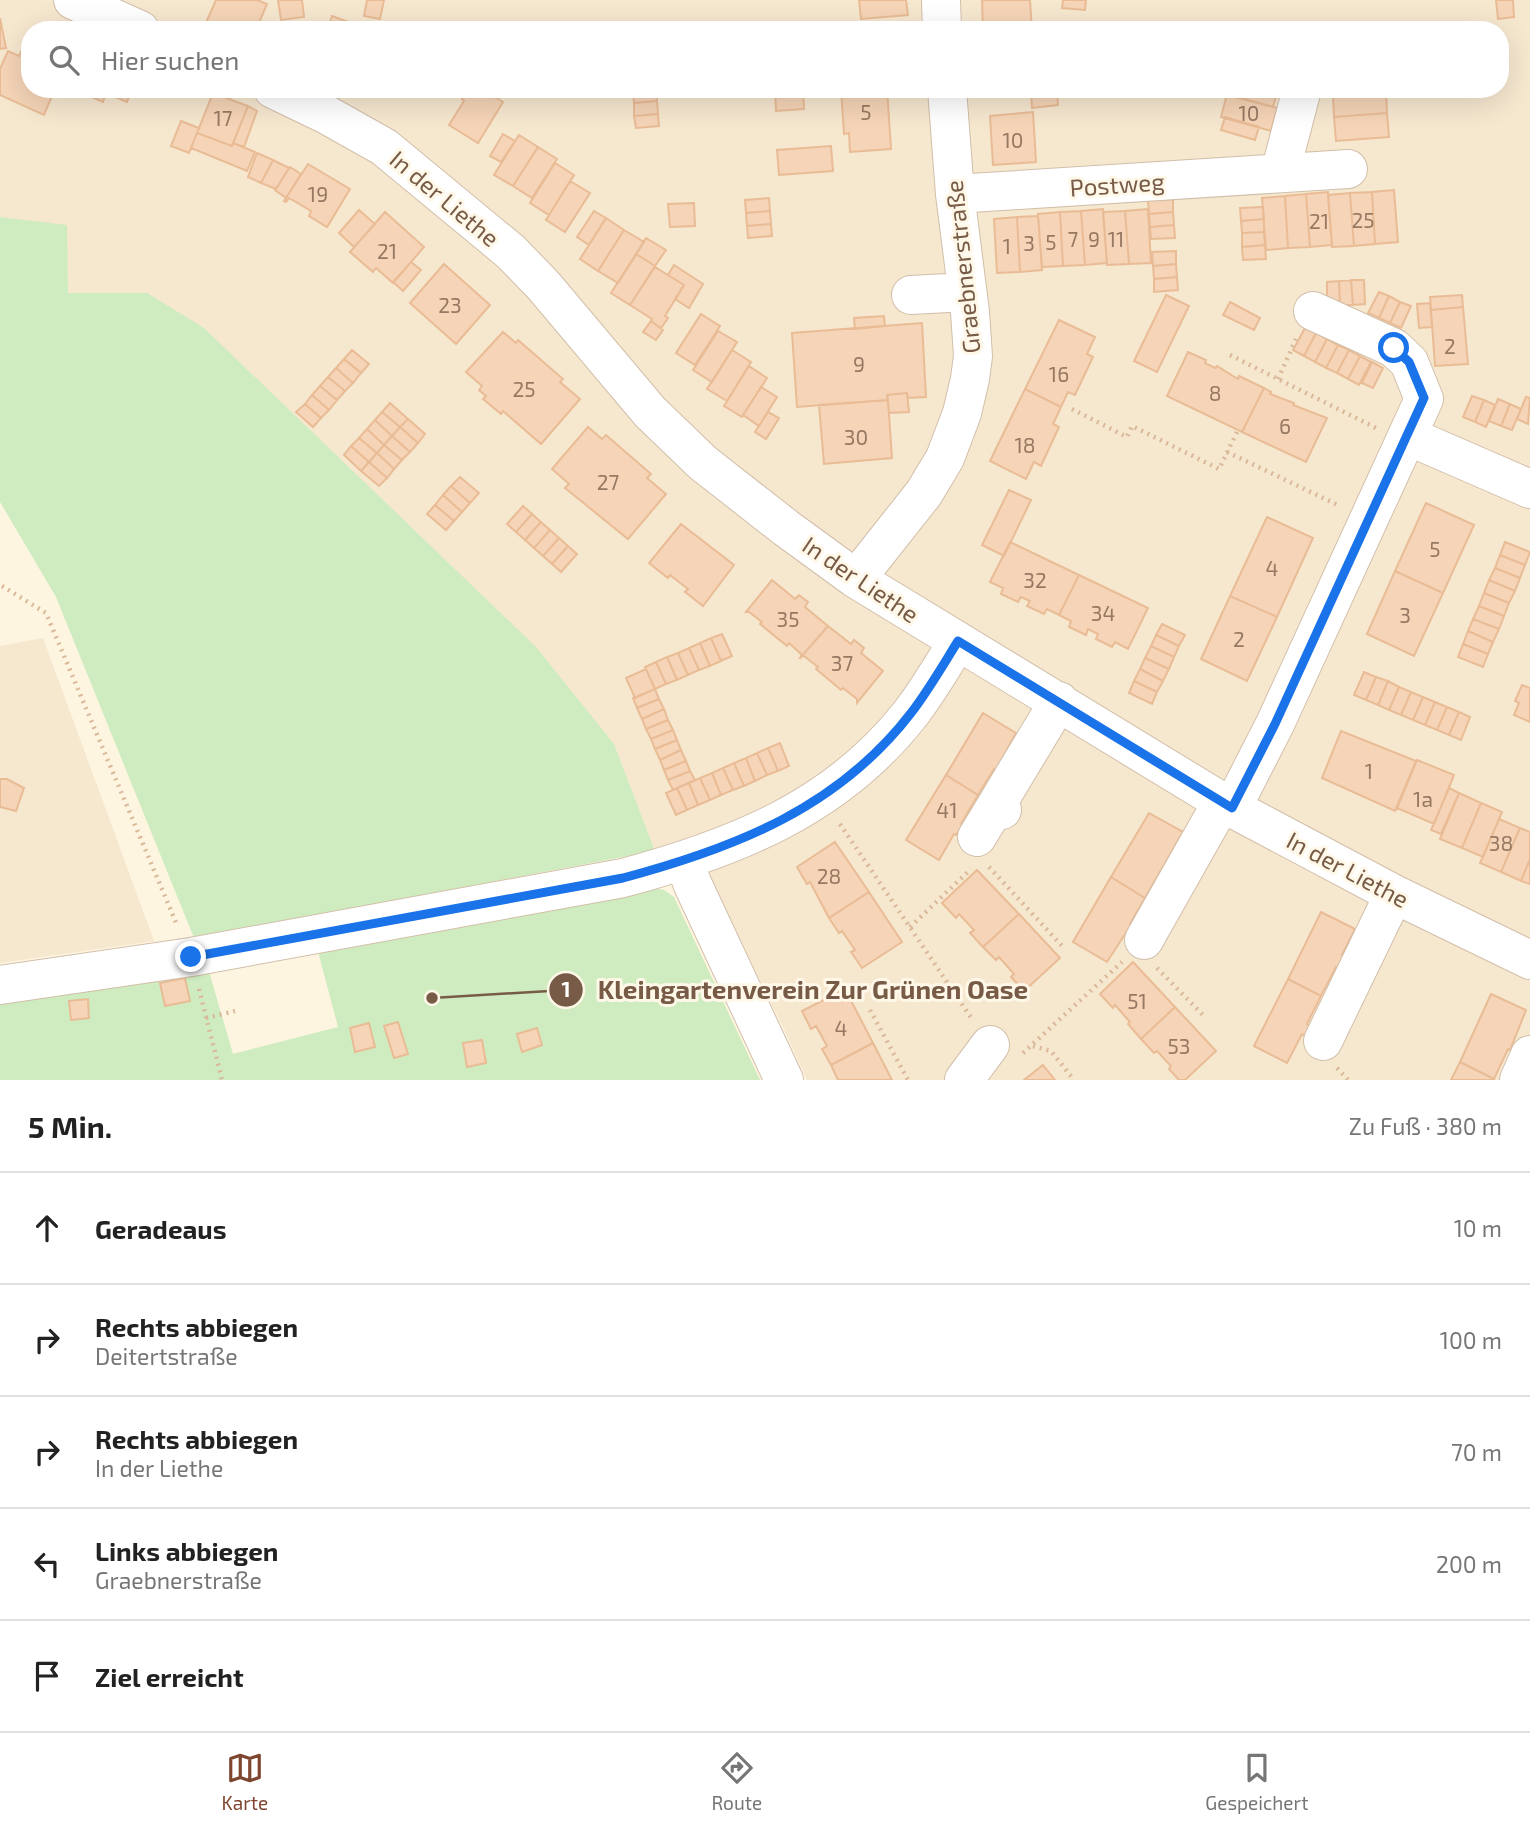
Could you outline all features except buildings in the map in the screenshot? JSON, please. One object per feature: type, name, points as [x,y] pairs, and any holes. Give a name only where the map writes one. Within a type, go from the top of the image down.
[{"type":"street","points":[[73,0],[120,21]]},
{"type":"street","points":[[941,0],[942,21]]},
{"type":"street","name":"In der Liethe","points":[[292,98],[384,147],[500,244],[543,285],[650,412],[703,463],[856,579],[1227,805],[1394,894],[1530,960]]},
{"type":"street","name":"Graebnerstraße","points":[[856,579],[924,493],[945,458],[962,414],[971,368],[973,356],[948,98]]},
{"type":"street","points":[[1280,173],[1300,98]]},
{"type":"street","name":"Postweg","points":[[955,194],[1348,169]]},
{"type":"street","points":[[911,295],[967,292]]},
{"type":"street","points":[[1153,927],[1275,724],[1395,434],[1424,398],[1409,362],[1394,348],[1313,311]]},
{"type":"street","points":[[1395,434],[1530,489]]},
{"type":"street","points":[[0,985],[191,957],[623,878],[685,862],[779,823],[822,787],[862,765],[911,714],[958,641]]},
{"type":"street","points":[[989,827],[1059,701]]},
{"type":"street","points":[[685,862],[692,883],[784,1080]]},
{"type":"street","points":[[1323,1041],[1344,1007],[1394,894]]},
{"type":"street","points":[[964,1080],[989,1045]]},
{"type":"street","points":[[1519,1080],[1530,1055]]},
{"type":"path","points":[[1278,379],[1303,324],[1313,311]]},
{"type":"path","points":[[1230,355],[1395,434]]},
{"type":"path","points":[[1072,409],[1126,437],[1132,426],[1219,469],[1237,432]]},
{"type":"path","points":[[1227,452],[1347,509]]},
{"type":"path","points":[[1,585],[47,612],[191,957],[222,1080]]},
{"type":"path","points":[[822,787],[910,927],[989,1045]]},
{"type":"path","points":[[910,927],[989,827],[1064,948]]},
{"type":"path","points":[[1074,1080],[1051,1051],[1032,1046],[1153,927],[1204,1016]]},
{"type":"path","points":[[870,1010],[908,1080]]},
{"type":"path","points":[[206,1018],[235,1011]]},
{"type":"shaded area","points":[[0,0],[1530,0],[1530,1080],[807,1080],[782,1025],[688,841],[655,851],[614,744],[147,293],[67,293],[67,226],[0,217]]},
{"type":"shaded area","points":[[43,638],[154,941],[0,963],[0,646]]},
{"type":"green space","points":[[0,217],[67,225],[68,293],[147,293],[204,328],[536,647],[614,744],[655,851],[194,938],[56,597],[0,502]]},
{"type":"green space","points":[[648,886],[664,890],[674,897],[760,1080],[0,1080],[0,1001],[208,968],[233,1054],[338,1027],[317,948]]},
{"type":"place","name":"Kleingartenverein Zur Grünen Oase","points":[[432,998]]},
{"type":"route","points":[[191,957],[623,878],[685,862],[779,823],[829,792],[862,765],[911,714],[958,641],[1232,808],[1275,724],[1424,398],[1409,362],[1394,348]]}]
